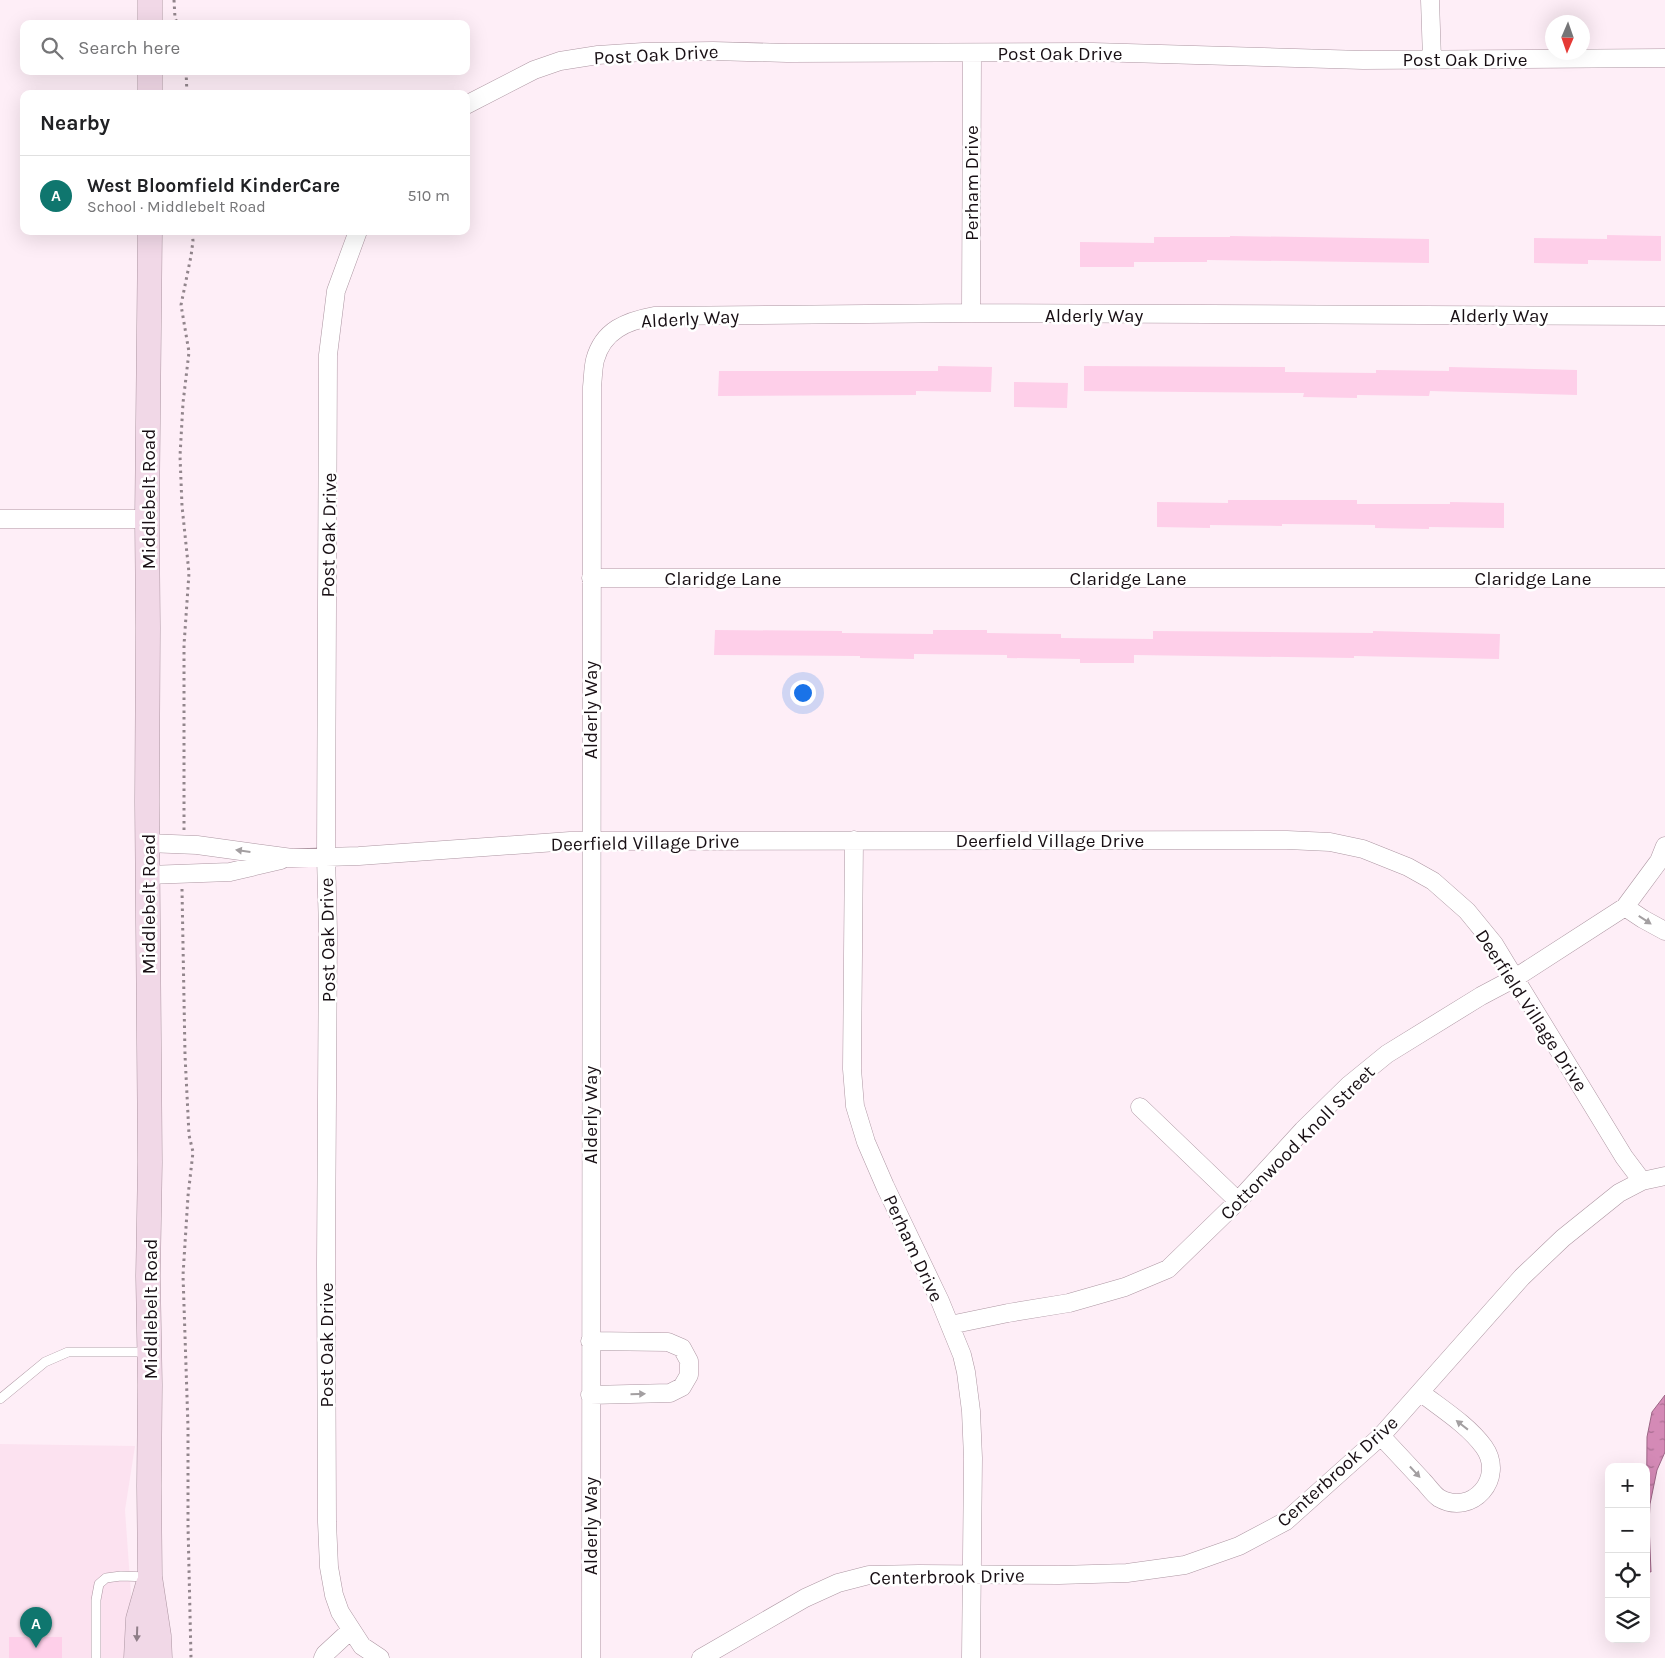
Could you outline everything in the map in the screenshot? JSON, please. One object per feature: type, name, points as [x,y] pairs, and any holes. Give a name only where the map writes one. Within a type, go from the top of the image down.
[{"type":"street","points":[[150,0],[150,20]]},
{"type":"street","points":[[1430,0],[1432,59]]},
{"type":"street","name":"Post Oak Drive","points":[[470,103],[534,70],[560,61],[643,52],[1093,52],[1317,60],[1665,58]]},
{"type":"street","name":"Perham Drive","points":[[971,314],[972,53]]},
{"type":"street","points":[[150,75],[150,90]]},
{"type":"street","name":"Middlebelt Road","points":[[150,235],[147,519],[147,843],[150,1577],[159,1636],[160,1658]]},
{"type":"street","name":"Post Oak Drive","points":[[357,235],[336,291],[328,355],[329,512],[326,857],[328,931],[327,1522],[329,1567],[334,1595],[340,1612],[362,1646],[380,1658]]},
{"type":"street","name":"Alderly Way","points":[[591,1658],[590,841],[592,387],[595,359],[602,343],[617,328],[632,320],[654,316],[971,314],[1665,316]]},
{"type":"street","points":[[0,519],[147,519]]},
{"type":"street","name":"Claridge Lane","points":[[591,578],[1665,578]]},
{"type":"street","name":"Perham Drive","points":[[854,840],[852,1068],[855,1106],[866,1142],[940,1301],[962,1355],[971,1411],[973,1458],[971,1658]]},
{"type":"street","name":"Deerfield Village Drive","points":[[147,843],[197,845],[292,858],[590,841],[1287,840],[1330,842],[1363,849],[1408,867],[1433,881],[1467,912],[1494,944],[1624,1156],[1642,1181]]},
{"type":"street","name":"Deerfield Village Drive","points":[[148,875],[230,872],[292,858]]},
{"type":"street","name":"Cottonwood Knoll Street","points":[[950,1325],[1008,1312],[1069,1303],[1125,1287],[1168,1269],[1238,1201],[1349,1085],[1387,1054],[1481,996],[1515,978],[1625,907],[1663,858]]},
{"type":"street","points":[[1625,907],[1665,931]]},
{"type":"street","points":[[1140,1107],[1238,1201]]},
{"type":"street","name":"Centerbrook Drive","points":[[701,1658],[805,1598],[838,1583],[868,1576],[919,1574],[1058,1575],[1127,1572],[1185,1565],[1239,1546],[1286,1520],[1382,1436],[1522,1278],[1563,1238],[1619,1193],[1642,1181],[1665,1176]]},
{"type":"street","points":[[590,1341],[668,1342],[682,1348],[689,1361],[689,1376],[682,1387],[670,1393],[590,1395]]},
{"type":"street","points":[[1382,1436],[1438,1497],[1454,1503],[1468,1501],[1483,1493],[1490,1478],[1492,1464],[1485,1449],[1470,1431],[1420,1392]]},
{"type":"street","name":"Middlebelt Road","points":[[136,1658],[138,1619],[150,1577]]},
{"type":"street","points":[[323,1658],[351,1630]]},
{"type":"lane","points":[[0,1399],[45,1362],[68,1352],[150,1352]]},
{"type":"lane","points":[[96,1658],[96,1600],[99,1584],[106,1578],[121,1576],[150,1577]]},
{"type":"path","points":[[174,0],[176,20]]},
{"type":"path","points":[[186,75],[187,90]]},
{"type":"path","points":[[182,844],[185,789],[184,646],[189,573],[182,506],[180,456],[183,403],[189,352],[181,305],[191,256],[192,235]]},
{"type":"path","points":[[182,874],[184,1055],[189,1135],[193,1152],[183,1275],[188,1427],[191,1658]]},
{"type":"shaded area","points":[[0,1444],[135,1446],[125,1510],[132,1608],[128,1658],[0,1658]]},
{"type":"water","points":[[1665,1395],[1665,1452],[1657,1470],[1650,1504],[1650,1463],[1647,1463],[1647,1437],[1652,1412]]},
{"type":"building","points":[[1607,235],[1661,236],[1661,261],[1588,260],[1588,264],[1534,263],[1534,238],[1607,239]]},
{"type":"building","points":[[1230,236],[1429,239],[1429,263],[1207,260],[1207,262],[1134,262],[1134,267],[1080,267],[1080,242],[1154,243],[1154,237]]},
{"type":"building","points":[[938,366],[992,367],[991,392],[916,391],[916,395],[718,396],[719,371],[938,371]]},
{"type":"building","points":[[1084,366],[1285,367],[1285,372],[1376,373],[1376,370],[1449,371],[1449,367],[1577,370],[1577,395],[1430,391],[1429,396],[1357,395],[1357,398],[1303,397],[1304,393],[1084,391]]},
{"type":"building","points":[[1014,382],[1068,383],[1067,408],[1014,407]]},
{"type":"building","points":[[1228,500],[1357,500],[1357,504],[1504,503],[1504,528],[1429,527],[1429,529],[1375,528],[1375,525],[1282,524],[1282,526],[1210,525],[1210,528],[1157,527],[1157,502],[1228,503]]},
{"type":"building","points":[[715,630],[933,634],[933,630],[987,630],[987,633],[1061,634],[1061,638],[1153,639],[1153,631],[1373,633],[1373,631],[1500,634],[1499,659],[1134,655],[1134,663],[1080,663],[1080,659],[1007,658],[1007,655],[914,654],[914,659],[860,658],[860,656],[714,655]]},
{"type":"building","points":[[9,1637],[62,1637],[62,1658],[9,1658]]},
{"type":"place","name":"West Bloomfield KinderCare","points":[[36,1648]]}]
